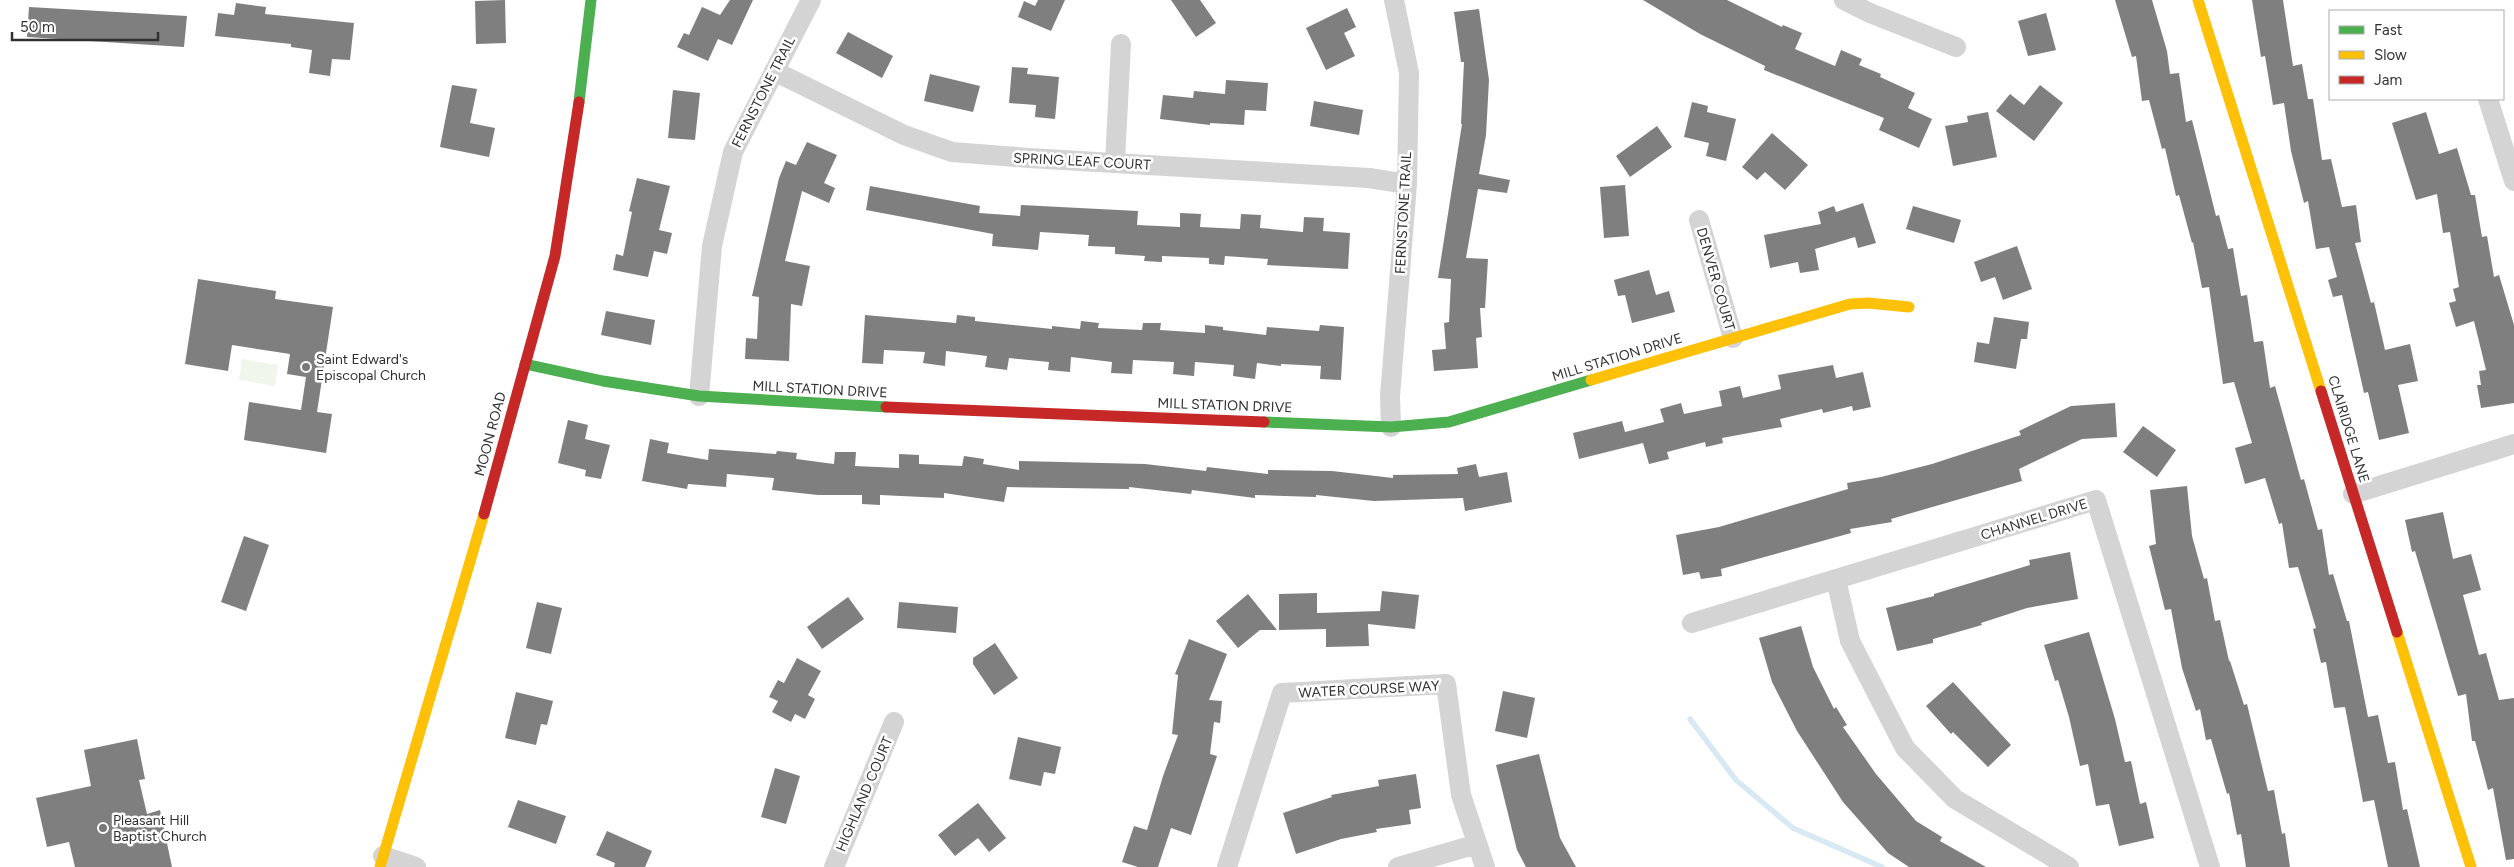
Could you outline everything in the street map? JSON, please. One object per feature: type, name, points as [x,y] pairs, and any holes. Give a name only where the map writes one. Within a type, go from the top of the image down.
[{"type":"street","name":"MOON ROAD","points":[[381,862],[487,503],[555,256],[578,115],[591,0]]},
{"type":"street","name":"FERNSTONE TRAIL","points":[[699,396],[712,246],[733,152],[811,0]]},
{"type":"street","name":"FERNSTONE TRAIL","points":[[1391,427],[1390,396],[1407,184],[1409,73],[1394,0]]},
{"type":"street","points":[[1844,0],[1870,13],[1956,47]]},
{"type":"street","name":"CLAIRIDGE LANE","points":[[2198,0],[2471,867]]},
{"type":"street","points":[[1114,162],[1121,44]]},
{"type":"street","name":"SPRING LEAF COURT","points":[[774,71],[904,135],[952,152],[1369,178],[1407,184]]},
{"type":"street","points":[[2488,100],[2514,181]]},
{"type":"street","name":"DENVER COURT","points":[[1699,220],[1733,338]]},
{"type":"street","name":"MILL STATION DRIVE","points":[[525,364],[603,381],[699,396],[792,404],[1391,427],[1449,422],[1850,304],[1868,303],[1909,307]]},
{"type":"street","points":[[2353,494],[2514,444]]},
{"type":"street","name":"CHANNEL DRIVE","points":[[1692,623],[2096,500],[2210,867]]},
{"type":"street","points":[[1836,579],[1850,641],[1905,748],[1955,799],[2069,867]]},
{"type":"street","name":"WATER COURSE WAY","points":[[1227,867],[1282,694],[1446,684],[1461,795],[1485,867]]},
{"type":"street","name":"HIGHLAND COURT","points":[[834,867],[894,722]]},
{"type":"street","points":[[1398,867],[1477,844]]},
{"type":"street","points":[[381,862],[416,867]]},
{"type":"shaded area","points":[[242,359],[278,365],[275,386],[239,380]]},
{"type":"building","points":[[505,0],[506,43],[476,44],[475,1]]},
{"type":"building","points":[[730,0],[753,0],[732,45],[718,39],[708,61],[677,47],[684,33],[689,35],[702,7],[720,15]]},
{"type":"building","points":[[1038,0],[1065,0],[1051,31],[1018,17],[1024,1],[1035,6]]},
{"type":"building","points":[[1171,0],[1200,0],[1216,23],[1196,37]]},
{"type":"building","points":[[1643,0],[1727,0],[1782,27],[1783,25],[1802,33],[1795,49],[1835,66],[1841,50],[1862,59],[1859,65],[1881,74],[1880,77],[1915,93],[1908,108],[1932,119],[1919,148],[1879,130],[1884,118],[1764,70],[1765,66],[1700,34]]},
{"type":"building","points":[[2115,0],[2152,0],[2167,51],[2170,74],[2179,73],[2186,122],[2192,120],[2216,216],[2219,215],[2228,249],[2233,248],[2241,296],[2247,295],[2254,342],[2263,341],[2270,388],[2275,386],[2301,480],[2304,479],[2318,530],[2322,529],[2329,575],[2333,574],[2347,621],[2349,621],[2368,717],[2378,715],[2388,763],[2395,762],[2403,810],[2407,809],[2420,867],[2388,867],[2374,800],[2363,802],[2345,707],[2334,708],[2326,662],[2321,663],[2313,629],[2316,628],[2298,567],[2289,568],[2282,523],[2279,524],[2265,478],[2245,484],[2235,448],[2252,443],[2234,382],[2223,384],[2209,287],[2202,288],[2193,242],[2179,195],[2176,196],[2165,148],[2162,149],[2149,100],[2142,101],[2136,56],[2132,57]]},
{"type":"building","points":[[2252,0],[2283,0],[2293,66],[2302,64],[2308,99],[2313,99],[2322,160],[2331,159],[2342,207],[2356,205],[2361,242],[2355,243],[2371,303],[2374,302],[2385,350],[2410,344],[2418,381],[2398,385],[2409,433],[2379,440],[2368,392],[2364,393],[2342,295],[2333,297],[2328,280],[2337,277],[2329,247],[2316,249],[2308,201],[2304,203],[2291,151],[2284,103],[2273,105],[2265,56],[2261,57]]},
{"type":"building","points":[[236,3],[266,7],[265,14],[354,23],[350,60],[332,59],[330,76],[309,73],[312,50],[291,47],[291,44],[215,36],[218,13],[234,15]]},
{"type":"building","points":[[29,7],[187,16],[184,47],[27,37]]},
{"type":"building","points":[[1347,8],[1356,27],[1344,33],[1355,56],[1326,70],[1306,28]]},
{"type":"building","points":[[1479,9],[1489,80],[1486,135],[1479,174],[1510,180],[1507,193],[1478,189],[1466,258],[1488,259],[1485,308],[1480,308],[1482,337],[1476,338],[1478,368],[1434,371],[1432,350],[1446,349],[1444,323],[1449,322],[1451,279],[1438,278],[1462,124],[1464,62],[1461,62],[1454,12]]},
{"type":"building","points":[[2046,13],[2056,50],[2028,56],[2018,21]]},
{"type":"building","points":[[848,32],[893,56],[882,78],[836,53]]},
{"type":"building","points":[[1012,67],[1028,68],[1027,74],[1059,77],[1055,119],[1035,117],[1036,105],[1009,103]]},
{"type":"building","points":[[930,74],[980,86],[973,112],[924,101]]},
{"type":"building","points":[[1226,80],[1268,83],[1266,111],[1245,110],[1244,125],[1210,123],[1210,125],[1160,119],[1163,95],[1193,98],[1194,91],[1225,94]]},
{"type":"building","points":[[452,85],[477,89],[470,123],[495,128],[489,157],[440,147]]},
{"type":"building","points":[[2040,85],[2063,103],[2034,141],[1996,111],[2010,94],[2024,105]]},
{"type":"building","points":[[673,90],[700,93],[695,140],[668,138]]},
{"type":"building","points":[[1314,101],[1363,110],[1359,135],[1310,126]]},
{"type":"building","points":[[1692,102],[1708,106],[1707,112],[1736,119],[1726,161],[1706,156],[1709,143],[1684,137]]},
{"type":"building","points":[[1988,112],[1997,157],[1953,166],[1945,126],[1968,122],[1967,116]]},
{"type":"building","points":[[2426,112],[2439,154],[2457,148],[2471,195],[2475,195],[2482,237],[2487,236],[2494,277],[2499,275],[2514,325],[2514,403],[2481,408],[2477,385],[2481,385],[2479,371],[2486,370],[2474,321],[2456,327],[2449,303],[2456,301],[2453,289],[2459,287],[2450,232],[2443,233],[2437,194],[2416,200],[2392,123]]},
{"type":"building","points":[[1657,126],[1672,147],[1630,177],[1616,156]]},
{"type":"building","points":[[1772,133],[1808,165],[1785,190],[1765,172],[1757,180],[1742,167]]},
{"type":"building","points":[[807,142],[837,155],[824,183],[835,188],[829,203],[802,191],[785,261],[810,266],[802,306],[791,304],[789,361],[745,359],[746,338],[757,339],[759,297],[752,296],[779,178],[786,161],[796,165]]},
{"type":"building","points":[[637,178],[670,186],[659,230],[672,233],[667,254],[654,251],[648,277],[613,270],[616,254],[623,256],[632,212],[629,211]]},
{"type":"building","points":[[1625,185],[1629,236],[1604,238],[1600,187]]},
{"type":"building","points":[[870,186],[980,206],[979,213],[1020,216],[1021,205],[1138,211],[1137,225],[1180,227],[1180,213],[1201,214],[1200,227],[1240,229],[1241,214],[1261,215],[1260,228],[1303,232],[1304,217],[1324,218],[1323,231],[1350,233],[1348,269],[1267,265],[1268,259],[1225,256],[1224,265],[1209,264],[1209,258],[1162,256],[1162,262],[1144,261],[1145,256],[1115,254],[1115,247],[1088,246],[1089,235],[1040,232],[1038,250],[992,246],[993,234],[866,210]]},
{"type":"building","points":[[1863,203],[1876,243],[1858,248],[1855,237],[1815,249],[1819,270],[1800,273],[1798,262],[1770,268],[1764,235],[1821,224],[1818,212],[1834,206],[1836,212]]},
{"type":"building","points":[[1913,206],[1961,220],[1954,243],[1906,229]]},
{"type":"building","points":[[2017,246],[2032,289],[2003,300],[1995,277],[1981,282],[1974,262]]},
{"type":"building","points":[[1649,270],[1656,295],[1669,291],[1675,312],[1632,323],[1625,295],[1618,296],[1614,280]]},
{"type":"building","name":"Saint Edward's Episcopal Church","points":[[198,279],[276,291],[275,299],[333,307],[317,412],[332,414],[326,453],[244,440],[249,402],[301,410],[306,377],[287,374],[290,354],[232,345],[228,371],[185,364]]},
{"type":"building","points":[[606,311],[655,320],[651,345],[601,335]]},
{"type":"building","points":[[865,315],[956,323],[957,315],[975,317],[975,321],[1052,329],[1052,326],[1080,329],[1081,321],[1099,323],[1098,328],[1142,330],[1143,323],[1161,323],[1160,330],[1205,333],[1205,325],[1223,327],[1223,330],[1266,335],[1267,327],[1319,331],[1320,325],[1344,327],[1341,380],[1320,379],[1321,366],[1281,364],[1281,366],[1257,363],[1255,379],[1233,376],[1234,365],[1195,362],[1194,376],[1173,374],[1174,362],[1133,360],[1132,374],[1111,373],[1112,362],[1071,357],[1070,372],[1048,370],[1049,362],[1009,358],[1007,370],[985,367],[987,356],[946,351],[945,366],[923,363],[925,352],[884,350],[883,364],[862,363]]},
{"type":"building","points":[[1994,317],[2029,322],[2027,339],[2021,339],[2016,369],[1974,362],[1977,342],[1989,344]]},
{"type":"building","points":[[1833,365],[1836,378],[1863,372],[1871,407],[1853,411],[1852,406],[1823,413],[1822,409],[1780,419],[1782,427],[1722,438],[1723,443],[1706,447],[1705,442],[1667,452],[1669,459],[1649,464],[1643,443],[1579,459],[1573,433],[1622,421],[1625,432],[1664,422],[1660,409],[1681,403],[1684,414],[1722,406],[1719,391],[1740,386],[1743,398],[1781,389],[1778,375]]},
{"type":"building","points":[[2115,403],[2117,437],[2082,439],[2019,469],[2022,481],[1891,519],[1892,522],[1850,529],[1851,533],[1721,569],[1722,576],[1701,579],[1699,572],[1683,575],[1676,535],[1719,527],[1848,489],[1847,483],[1881,477],[1932,464],[2021,435],[2019,431],[2071,406]]},
{"type":"building","points":[[568,420],[588,425],[585,439],[610,445],[601,479],[585,476],[586,470],[558,463]]},
{"type":"building","points":[[2143,426],[2176,450],[2157,477],[2123,452]]},
{"type":"building","points":[[650,439],[669,443],[667,453],[708,460],[709,449],[776,454],[777,451],[797,453],[796,459],[834,464],[835,452],[856,452],[855,466],[899,468],[899,454],[919,455],[919,464],[962,466],[964,456],[984,459],[983,464],[1019,470],[1019,461],[1145,464],[1206,471],[1207,467],[1268,474],[1268,470],[1332,471],[1393,478],[1393,475],[1458,474],[1457,468],[1476,464],[1479,477],[1507,472],[1512,502],[1465,511],[1463,498],[1374,501],[1316,495],[1316,497],[1255,495],[1255,498],[1192,490],[1191,494],[1129,487],[1129,489],[1007,487],[1004,502],[944,493],[944,498],[880,495],[880,505],[862,504],[862,495],[818,495],[772,490],[774,478],[727,474],[726,487],[688,484],[687,489],[642,481]]},
{"type":"building","points":[[2187,486],[2192,536],[2204,579],[2207,578],[2215,621],[2220,620],[2229,661],[2244,705],[2247,704],[2268,791],[2274,790],[2282,834],[2285,833],[2290,867],[2246,867],[2241,834],[2237,835],[2229,793],[2227,794],[2211,739],[2206,740],[2200,709],[2196,711],[2182,668],[2171,609],[2165,610],[2149,546],[2156,544],[2150,490]]},
{"type":"building","points":[[2443,512],[2453,559],[2471,554],[2481,590],[2463,595],[2479,655],[2486,653],[2499,700],[2514,698],[2514,859],[2506,860],[2493,788],[2488,790],[2475,741],[2472,741],[2466,694],[2458,696],[2415,551],[2412,552],[2405,520]]},
{"type":"building","points":[[244,536],[269,545],[246,611],[221,602]]},
{"type":"building","points":[[2070,552],[2078,599],[2027,608],[1981,623],[1982,625],[1933,639],[1933,643],[1897,651],[1886,608],[1934,596],[1934,594],[2030,565],[2029,560]]},
{"type":"building","points":[[1382,591],[1419,595],[1415,629],[1368,624],[1369,646],[1326,647],[1326,629],[1279,630],[1279,594],[1317,593],[1317,613],[1380,611]]},
{"type":"building","points":[[1248,594],[1277,630],[1260,630],[1238,648],[1216,621]]},
{"type":"building","points":[[848,597],[864,619],[822,649],[807,627]]},
{"type":"building","points":[[537,602],[562,608],[551,654],[526,648]]},
{"type":"building","points":[[899,602],[958,607],[956,633],[897,628]]},
{"type":"building","points":[[1801,626],[1813,667],[1834,709],[1836,707],[1847,725],[1843,727],[1876,774],[1916,821],[1942,837],[1940,841],[1986,867],[1909,867],[1888,853],[1843,802],[1797,731],[1772,682],[1759,638]]},
{"type":"building","points":[[2089,632],[2115,719],[2125,762],[2131,761],[2140,804],[2146,802],[2154,838],[2119,846],[2109,804],[2096,806],[2088,764],[2080,766],[2058,680],[2055,681],[2044,645]]},
{"type":"building","points":[[1189,639],[1227,654],[1209,700],[1222,701],[1220,723],[1214,722],[1210,754],[1217,756],[1191,835],[1171,828],[1158,867],[1138,867],[1122,862],[1134,826],[1147,830],[1163,776],[1178,735],[1172,734],[1178,675],[1175,674]]},
{"type":"building","points":[[995,643],[1018,678],[994,695],[973,664],[973,658]]},
{"type":"building","points":[[797,658],[821,671],[808,695],[815,699],[805,719],[795,714],[791,722],[772,712],[778,701],[769,697],[778,680],[784,683]]},
{"type":"building","points":[[1953,682],[2011,745],[1988,767],[1953,732],[1951,734],[1926,706]]},
{"type":"building","points":[[1503,691],[1535,698],[1527,738],[1495,731]]},
{"type":"building","points":[[516,692],[553,701],[547,725],[541,724],[536,745],[505,738]]},
{"type":"building","points":[[1018,737],[1061,747],[1055,774],[1044,772],[1041,786],[1009,779]]},
{"type":"building","name":"Pleasant Hill Baptist Church","points":[[137,739],[145,779],[139,780],[147,814],[160,810],[172,867],[75,867],[69,842],[47,847],[36,798],[91,786],[84,750]]},
{"type":"building","points":[[1539,754],[1560,838],[1576,867],[1526,867],[1517,850],[1496,765]]},
{"type":"building","points":[[775,768],[800,776],[786,824],[761,817]]},
{"type":"building","points":[[1416,774],[1421,808],[1409,810],[1411,824],[1376,829],[1377,832],[1341,839],[1296,854],[1283,813],[1332,797],[1331,795],[1379,786],[1378,780]]},
{"type":"building","points":[[518,800],[566,816],[556,844],[508,827]]},
{"type":"building","points":[[978,803],[1006,838],[989,852],[978,838],[955,856],[938,835]]},
{"type":"building","points":[[607,831],[652,851],[645,867],[614,867],[615,863],[596,855]]},
{"type":"waterway","points":[[1690,719],[1736,780],[1793,828],[1882,867]]},
{"type":"traffic: fast","points":[[579,102],[591,0]]},
{"type":"traffic: fast","points":[[525,364],[603,381],[699,396],[886,407]]},
{"type":"traffic: fast","points":[[1264,422],[1391,427],[1449,422],[1591,380]]},
{"type":"traffic: slow","points":[[2198,0],[2321,391]]},
{"type":"traffic: slow","points":[[1591,380],[1850,304],[1868,303],[1909,307]]},
{"type":"traffic: slow","points":[[380,867],[484,514]]},
{"type":"traffic: slow","points":[[2397,632],[2471,867]]},
{"type":"traffic: jam","points":[[484,514],[555,256],[579,102]]},
{"type":"traffic: jam","points":[[2321,391],[2397,632]]},
{"type":"traffic: jam","points":[[886,407],[1264,422]]},
{"type":"place","name":"Saint Edward's Episcopal Church","points":[[306,367]]},
{"type":"place","name":"Pleasant Hill Baptist Church","points":[[103,828]]}]
